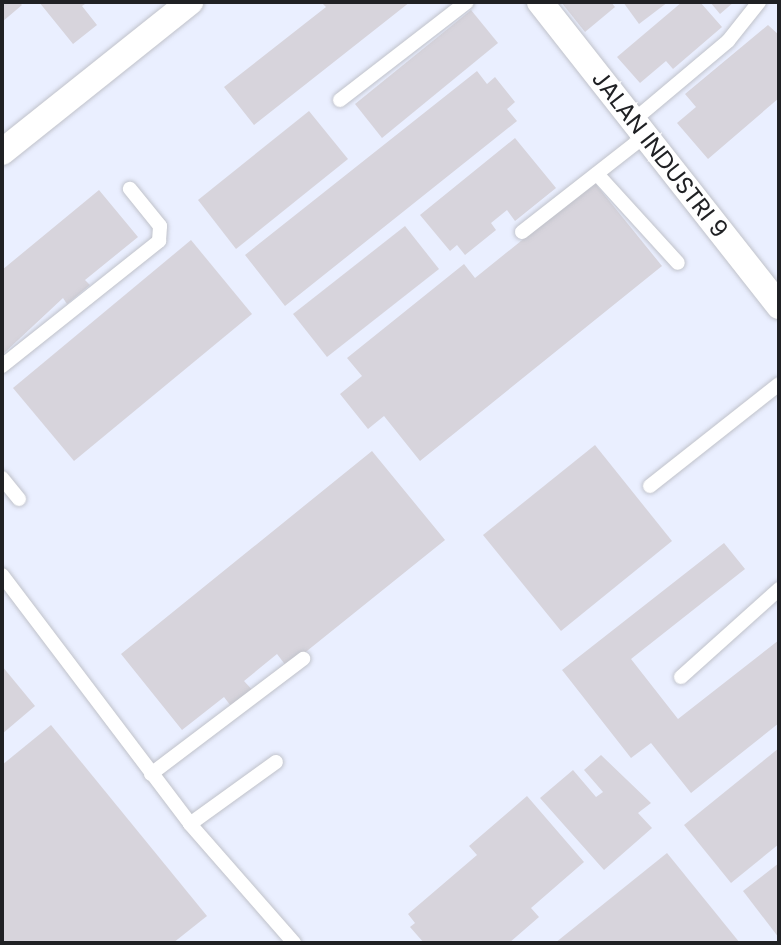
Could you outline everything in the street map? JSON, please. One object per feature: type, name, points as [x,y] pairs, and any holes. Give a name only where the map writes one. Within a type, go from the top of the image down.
[{"type":"street","points":[[2,152],[190,2]]},
{"type":"street","name":"JALAN INDUSTRI 9","points":[[540,2],[779,306]]},
{"type":"lane","points":[[340,100],[467,2]]},
{"type":"lane","points":[[522,232],[597,174],[728,41],[759,2]]},
{"type":"lane","points":[[597,174],[677,263]]},
{"type":"lane","points":[[2,366],[159,241],[160,226],[130,189]]},
{"type":"lane","points":[[650,486],[779,384]]},
{"type":"lane","points":[[2,478],[19,499]]},
{"type":"lane","points":[[2,575],[190,824],[294,943]]},
{"type":"lane","points":[[681,677],[779,589]]},
{"type":"lane","points":[[151,774],[303,659]]},
{"type":"lane","points":[[190,824],[276,762]]},
{"type":"shaded area","points":[[2,2],[779,2],[779,943],[2,943]]},
{"type":"building","points":[[2,2],[19,2],[22,5],[2,22]]},
{"type":"building","points":[[39,2],[88,2],[82,6],[97,25],[73,44]]},
{"type":"building","points":[[321,2],[410,2],[254,125],[224,87],[326,7]]},
{"type":"building","points":[[561,2],[611,2],[615,7],[585,32]]},
{"type":"building","points":[[623,2],[668,2],[639,24]]},
{"type":"building","points":[[682,2],[700,2],[722,27],[673,69],[666,61],[640,83],[617,57]]},
{"type":"building","points":[[710,2],[734,2],[720,14]]},
{"type":"building","points":[[471,10],[498,43],[382,138],[355,104]]},
{"type":"building","points":[[768,25],[779,35],[779,98],[708,159],[677,123],[696,107],[685,94]]},
{"type":"building","points":[[477,71],[487,84],[495,77],[515,102],[507,109],[517,121],[285,306],[245,255]]},
{"type":"building","points":[[309,111],[348,159],[236,249],[198,200]]},
{"type":"building","points":[[515,138],[556,188],[515,221],[507,210],[491,223],[496,230],[465,255],[457,245],[450,251],[420,215]]},
{"type":"building","points":[[594,182],[662,266],[420,461],[384,416],[368,429],[340,394],[362,376],[347,358],[464,264],[475,278]]},
{"type":"building","points":[[99,190],[138,237],[85,280],[90,285],[67,304],[63,298],[2,355],[2,270]]},
{"type":"building","points":[[405,226],[439,269],[327,357],[293,314]]},
{"type":"building","points":[[191,240],[252,314],[74,461],[13,388]]},
{"type":"building","points":[[595,445],[672,541],[561,631],[483,535]]},
{"type":"building","points":[[372,451],[445,540],[287,667],[277,654],[244,681],[255,693],[234,710],[224,697],[182,730],[121,654]]},
{"type":"building","points":[[724,543],[745,569],[631,659],[678,719],[779,640],[779,723],[691,793],[651,743],[631,758],[562,670]]},
{"type":"building","points":[[2,666],[35,706],[2,734]]},
{"type":"building","points":[[51,725],[207,916],[173,943],[2,943],[2,765]]},
{"type":"building","points":[[779,748],[779,844],[731,883],[684,825]]},
{"type":"building","points":[[601,755],[651,803],[638,813],[652,828],[604,870],[540,798],[573,770],[596,797],[603,792],[584,770]]},
{"type":"building","points":[[527,796],[584,862],[531,908],[539,917],[509,943],[424,943],[410,927],[415,923],[408,914],[477,855],[469,846]]},
{"type":"building","points":[[667,853],[740,943],[555,943]]},
{"type":"building","points":[[779,863],[779,938],[743,891]]}]
